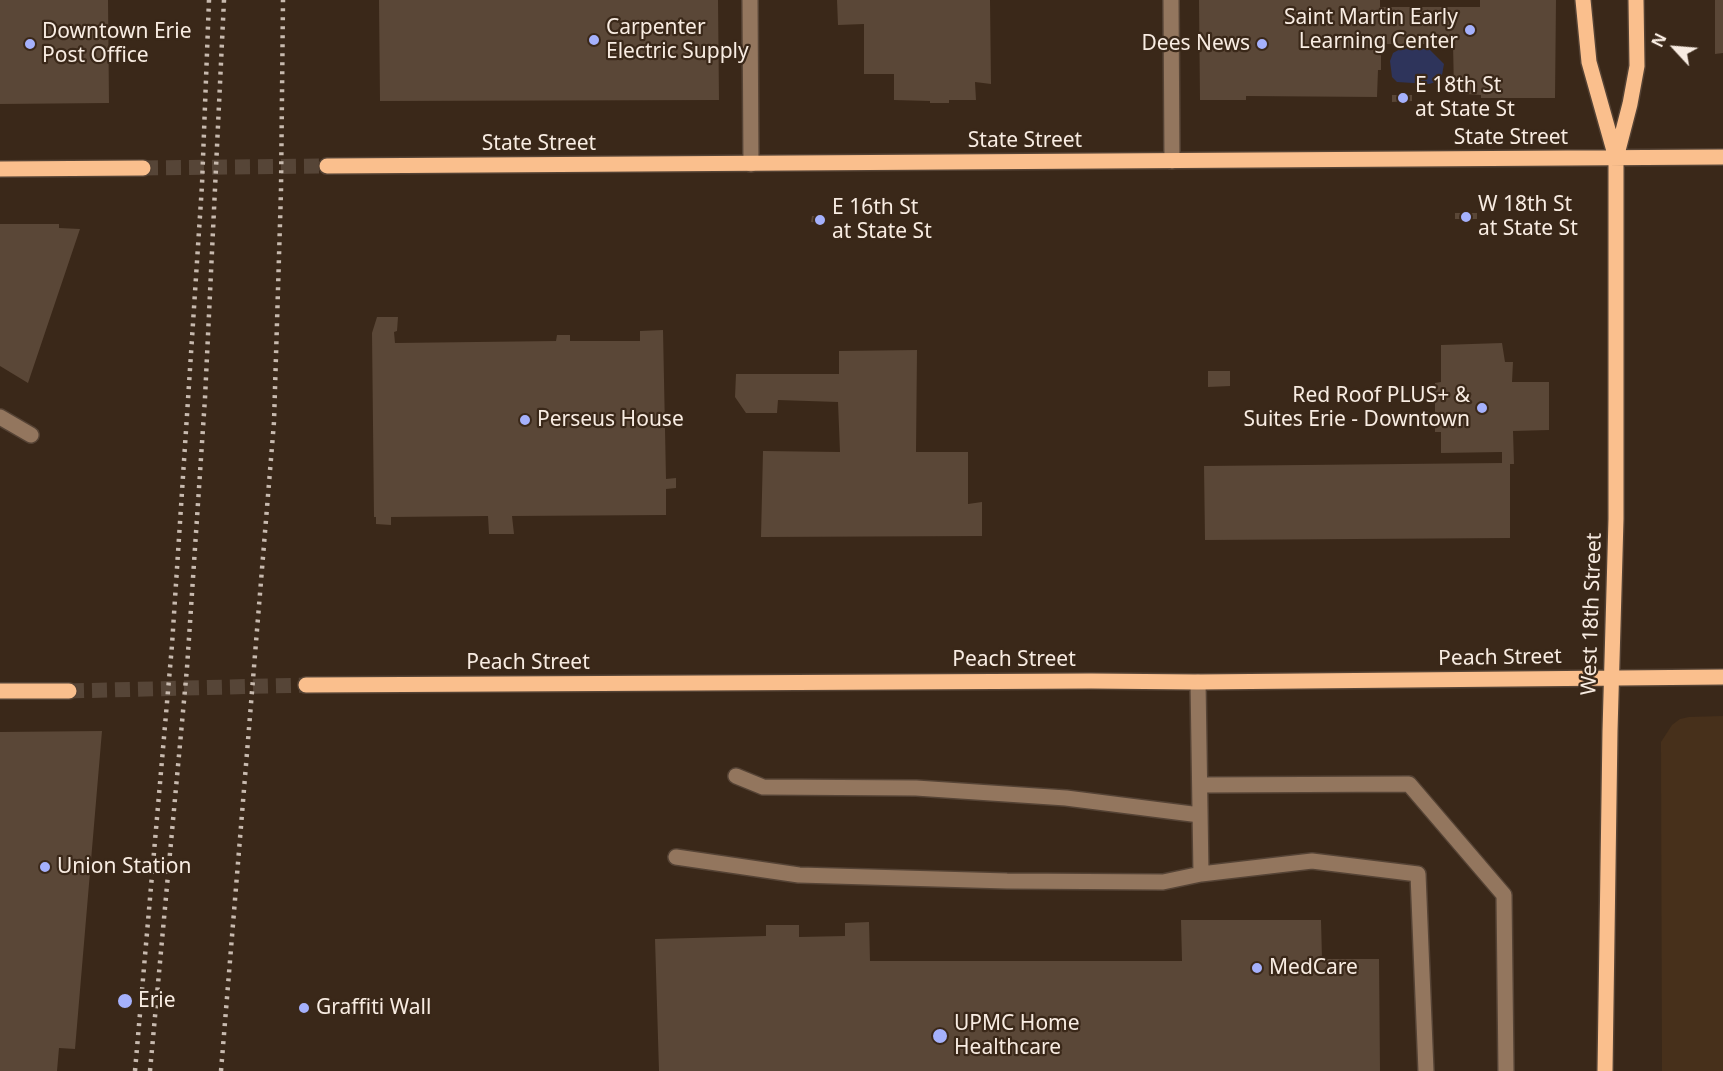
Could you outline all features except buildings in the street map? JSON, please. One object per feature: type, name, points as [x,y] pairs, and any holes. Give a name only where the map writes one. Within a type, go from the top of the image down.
[{"type":"main road","points":[[1583,0],[1589,62],[1616,158]]},
{"type":"main road","points":[[1616,158],[1630,105],[1637,66],[1636,0]]},
{"type":"main road","name":"State Street","points":[[327,166],[1723,157]]},
{"type":"main road","name":"West 18th Street","points":[[1605,1071],[1611,678],[1616,519],[1616,158]]},
{"type":"main road","points":[[0,169],[143,168]]},
{"type":"main road","name":"Peach Street","points":[[306,685],[1198,682],[1723,676]]},
{"type":"main road","points":[[0,691],[69,691]]},
{"type":"street","points":[[750,0],[751,164]]},
{"type":"street","points":[[1171,0],[1172,161]]},
{"type":"street","points":[[0,417],[31,435]]},
{"type":"street","points":[[1198,682],[1201,874]]},
{"type":"street","points":[[736,776],[763,787],[916,788],[1066,798],[1200,815]]},
{"type":"street","points":[[1200,785],[1409,784],[1504,895],[1506,1071]]},
{"type":"street","points":[[676,857],[799,875],[1007,881],[1163,882],[1201,874],[1312,861],[1418,874],[1426,1071]]},
{"type":"shaded area","points":[[1402,48],[1429,49],[1444,64],[1442,75],[1436,82],[1429,84],[1397,82],[1392,77],[1390,61],[1393,53]]},
{"type":"shaded area","points":[[1723,716],[1723,1071],[1662,1071],[1661,742],[1672,725],[1680,719]]},
{"type":"tunnel","points":[[143,168],[327,166]]},
{"type":"tunnel","points":[[69,691],[306,685]]},
{"type":"railway","points":[[135,1071],[172,645],[202,185],[209,0]]},
{"type":"railway","points":[[150,1071],[187,668],[205,398],[224,0]]},
{"type":"railway","points":[[221,1071],[274,422],[281,190],[283,0]]},
{"type":"place","name":"Saint Martin Early Learning Center","points":[[1470,30]]},
{"type":"place","name":"Carpenter Electric Supply","points":[[594,40]]},
{"type":"place","name":"Downtown Erie Post Office","points":[[30,44]]},
{"type":"place","name":"Dees News","points":[[1262,44]]},
{"type":"place","name":"E 18th St at State St","points":[[1403,98]]},
{"type":"place","name":"W 18th St at State St","points":[[1466,217]]},
{"type":"place","name":"E 16th St at State St","points":[[820,220]]},
{"type":"place","name":"Red Roof PLUS+ & Suites Erie - Downtown","points":[[1482,408]]},
{"type":"place","name":"Perseus House","points":[[525,420]]},
{"type":"place","name":"Union Station","points":[[45,867]]},
{"type":"place","name":"MedCare","points":[[1257,968]]},
{"type":"place","name":"Erie","points":[[125,1001]]},
{"type":"place","name":"Graffiti Wall","points":[[304,1008]]},
{"type":"place","name":"UPMC Home Healthcare","points":[[940,1036]]}]
